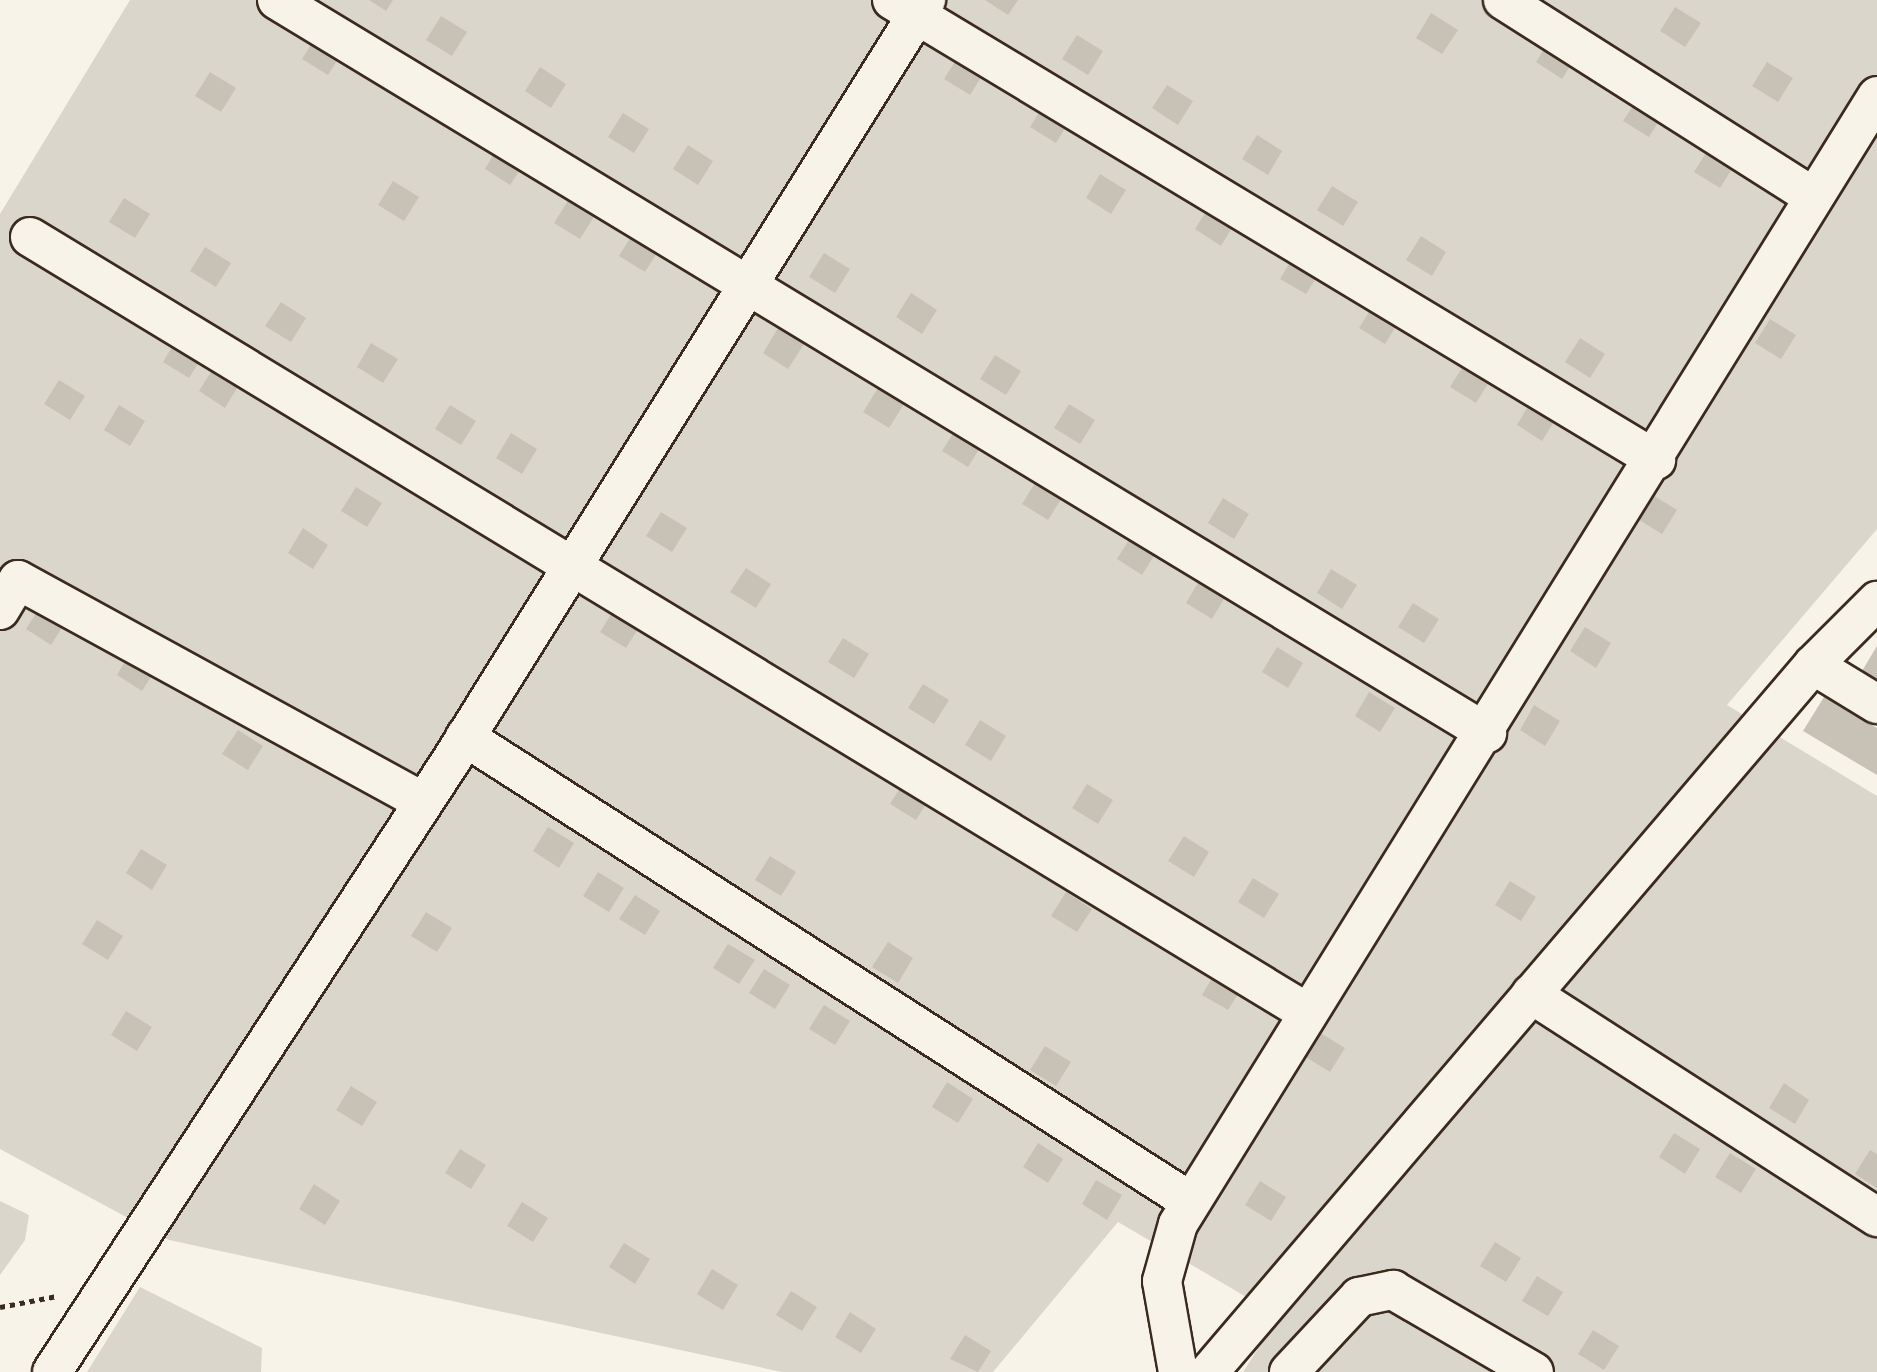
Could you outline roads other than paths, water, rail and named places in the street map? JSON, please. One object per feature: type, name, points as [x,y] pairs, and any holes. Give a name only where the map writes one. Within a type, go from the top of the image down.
[{"type":"street","points":[[277,0],[747,288],[1487,733]]},
{"type":"street","points":[[1503,0],[1813,197]]},
{"type":"street","points":[[52,1372],[106,1285],[465,737],[747,288],[911,5],[1656,460]]},
{"type":"street","points":[[1178,1372],[1162,1281],[1178,1224],[1308,1013],[1487,733],[1877,96]]},
{"type":"street","points":[[30,237],[573,564],[1308,1013]]},
{"type":"street","points":[[0,610],[18,580],[423,802]]},
{"type":"street","points":[[1209,1372],[1814,665],[1877,601]]},
{"type":"street","points":[[1814,665],[1877,704]]},
{"type":"street","points":[[465,737],[1191,1202]]},
{"type":"street","points":[[1531,994],[1877,1217]]},
{"type":"street","points":[[1289,1372],[1359,1297],[1393,1290],[1534,1372]]}]
